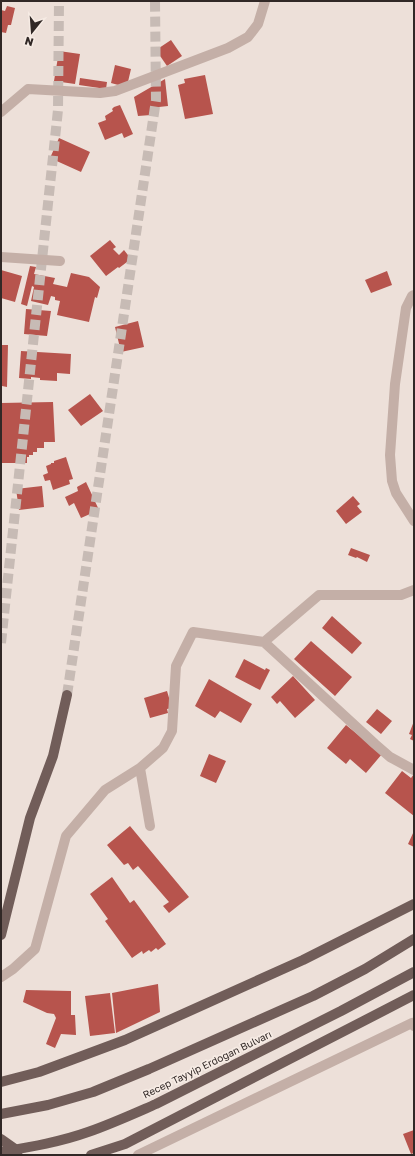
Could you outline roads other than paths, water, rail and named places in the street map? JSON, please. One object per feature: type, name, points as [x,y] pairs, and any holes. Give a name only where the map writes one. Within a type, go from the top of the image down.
[{"type":"main road","points":[[1,935],[30,818],[53,756],[67,695]]},
{"type":"main road","points":[[1,1082],[39,1072],[125,1040],[303,960],[414,904]]},
{"type":"main road","name":"Recep Tayyip Erdoğan Bulvarı","points":[[1,1114],[48,1105],[93,1092],[162,1064],[313,996],[414,939]]},
{"type":"main road","name":"Recep Tayyip Erdoğan Bulvarı","points":[[1,1152],[37,1146],[87,1132],[156,1104],[342,1011],[414,972]]},
{"type":"main road","points":[[91,1155],[125,1144],[414,995]]},
{"type":"main road","points":[[1,1139],[23,1155]]},
{"type":"street","points":[[1,112],[28,89],[100,93],[115,91],[228,48],[248,37],[258,24],[264,1]]},
{"type":"street","points":[[1,256],[60,261]]},
{"type":"street","points":[[414,295],[406,308],[395,384],[390,455],[392,481],[396,493],[414,521]]},
{"type":"street","points":[[264,642],[320,595],[401,595],[414,590]]},
{"type":"street","points":[[1,977],[13,969],[35,949],[66,836],[105,790],[140,768],[163,748],[172,731],[176,666],[193,632],[264,642],[390,757],[414,770]]},
{"type":"street","points":[[140,768],[150,826]]},
{"type":"street","points":[[138,1155],[412,1023],[414,1026]]},
{"type":"tunnel","points":[[1,643],[58,110],[59,1]]},
{"type":"tunnel","points":[[67,695],[156,100],[155,1]]}]
